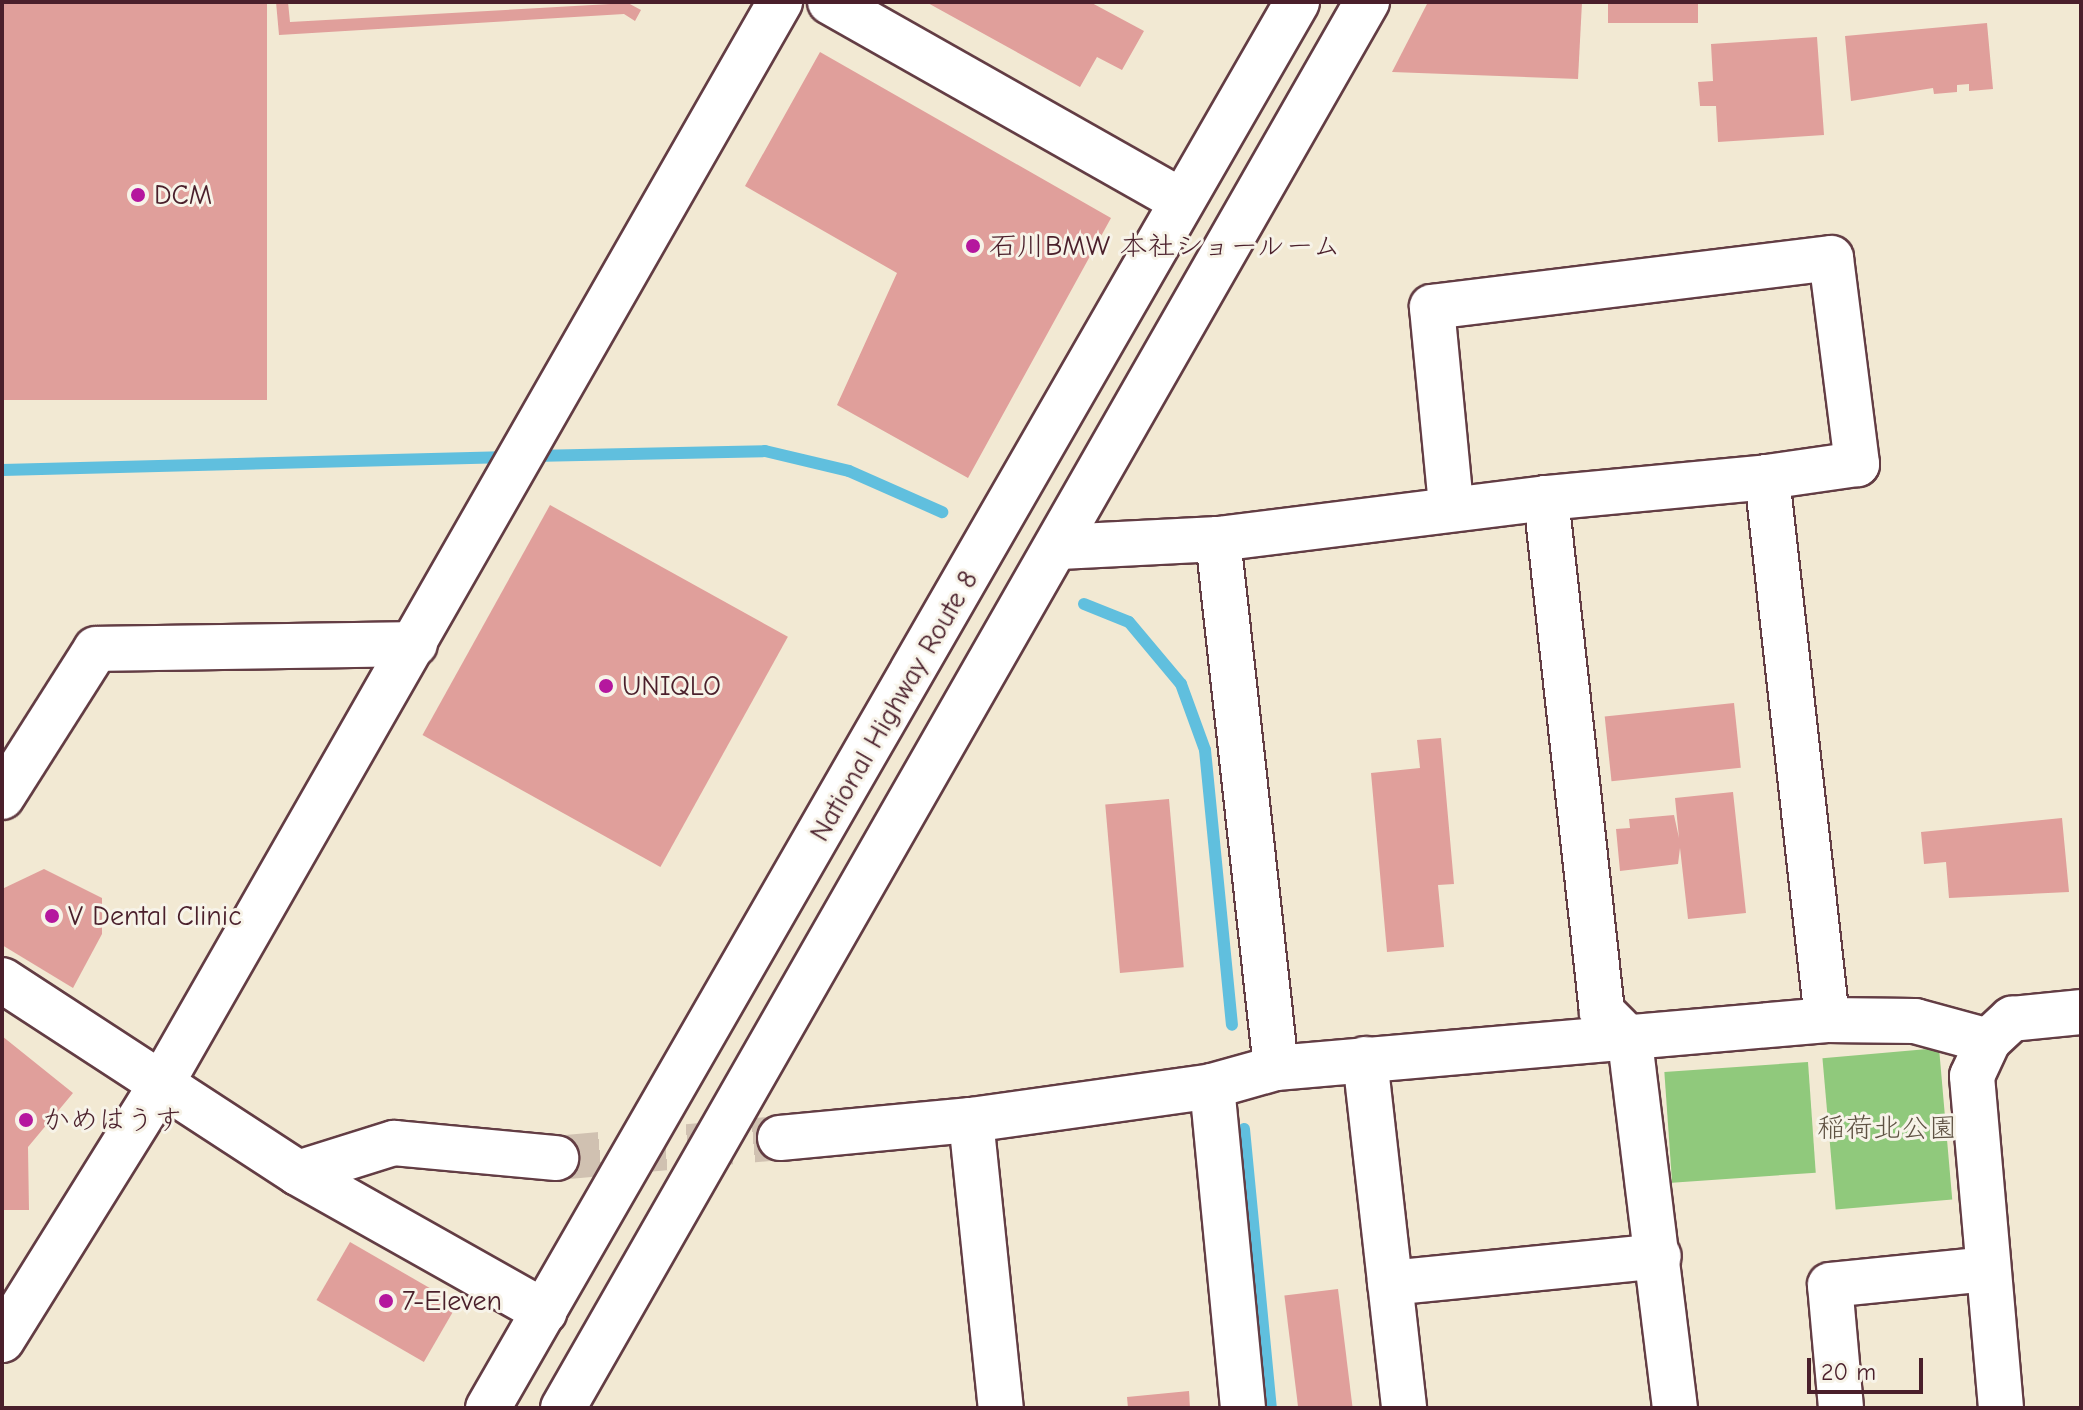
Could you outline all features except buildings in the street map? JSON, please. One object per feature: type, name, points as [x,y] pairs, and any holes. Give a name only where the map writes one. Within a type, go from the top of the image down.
[{"type":"main road","points":[[2,1340],[160,1086],[780,2]]},
{"type":"main road","points":[[830,2],[1178,199]]},
{"type":"main road","name":"National Highway Route 8","points":[[488,1408],[1084,379],[1178,199],[1297,2]]},
{"type":"main road","points":[[563,1408],[1060,547],[1367,2]]},
{"type":"main road","points":[[1060,547],[1218,539],[1451,505],[1767,477],[1857,464],[1831,258],[1432,307],[1451,505]]},
{"type":"main road","points":[[1767,477],[1827,1020]]},
{"type":"main road","points":[[1546,498],[1602,1012],[1630,1040],[1659,1256],[1675,1408]]},
{"type":"main road","points":[[1218,539],[1276,1068]]},
{"type":"main road","points":[[2,797],[96,649],[415,644]]},
{"type":"main road","points":[[2,980],[160,1086],[298,1173],[545,1312]]},
{"type":"main road","points":[[2001,1408],[1972,1076],[1988,1041],[2012,1019],[2081,1012]]},
{"type":"main road","points":[[780,1138],[971,1120],[1212,1086],[1276,1068],[1630,1040],[1827,1020],[1915,1021],[1988,1041]]},
{"type":"main road","points":[[1365,1059],[1404,1408]]},
{"type":"main road","points":[[1212,1086],[1243,1408]]},
{"type":"main road","points":[[971,1120],[1001,1408]]},
{"type":"main road","points":[[298,1173],[394,1143],[556,1158]]},
{"type":"main road","points":[[1390,1283],[1659,1256]]},
{"type":"main road","points":[[1841,1408],[1830,1285],[1987,1269]]},
{"type":"green space","name":"稲荷北公園","points":[[1939,1048],[1952,1199],[1836,1210],[1822,1058]]},
{"type":"green space","points":[[1808,1062],[1816,1173],[1672,1183],[1664,1072]]},
{"type":"waterway","points":[[532,456],[765,451],[849,471],[942,512]]},
{"type":"waterway","points":[[2,470],[510,457]]},
{"type":"waterway","points":[[1084,604],[1129,622],[1181,684],[1205,750],[1232,1025]]},
{"type":"waterway","points":[[1244,1129],[1271,1408]]},
{"type":"tunnel","points":[[556,1158],[780,1138]]},
{"type":"place","name":"DCM","points":[[138,195]]},
{"type":"place","name":"石川BMW 本社ショールーム","points":[[973,246]]},
{"type":"place","name":"UNIQLO","points":[[606,686]]},
{"type":"place","name":"V Dental Clinic","points":[[52,916]]},
{"type":"place","name":"かめはうす","points":[[26,1120]]},
{"type":"place","name":"7-Eleven","points":[[386,1301]]}]
